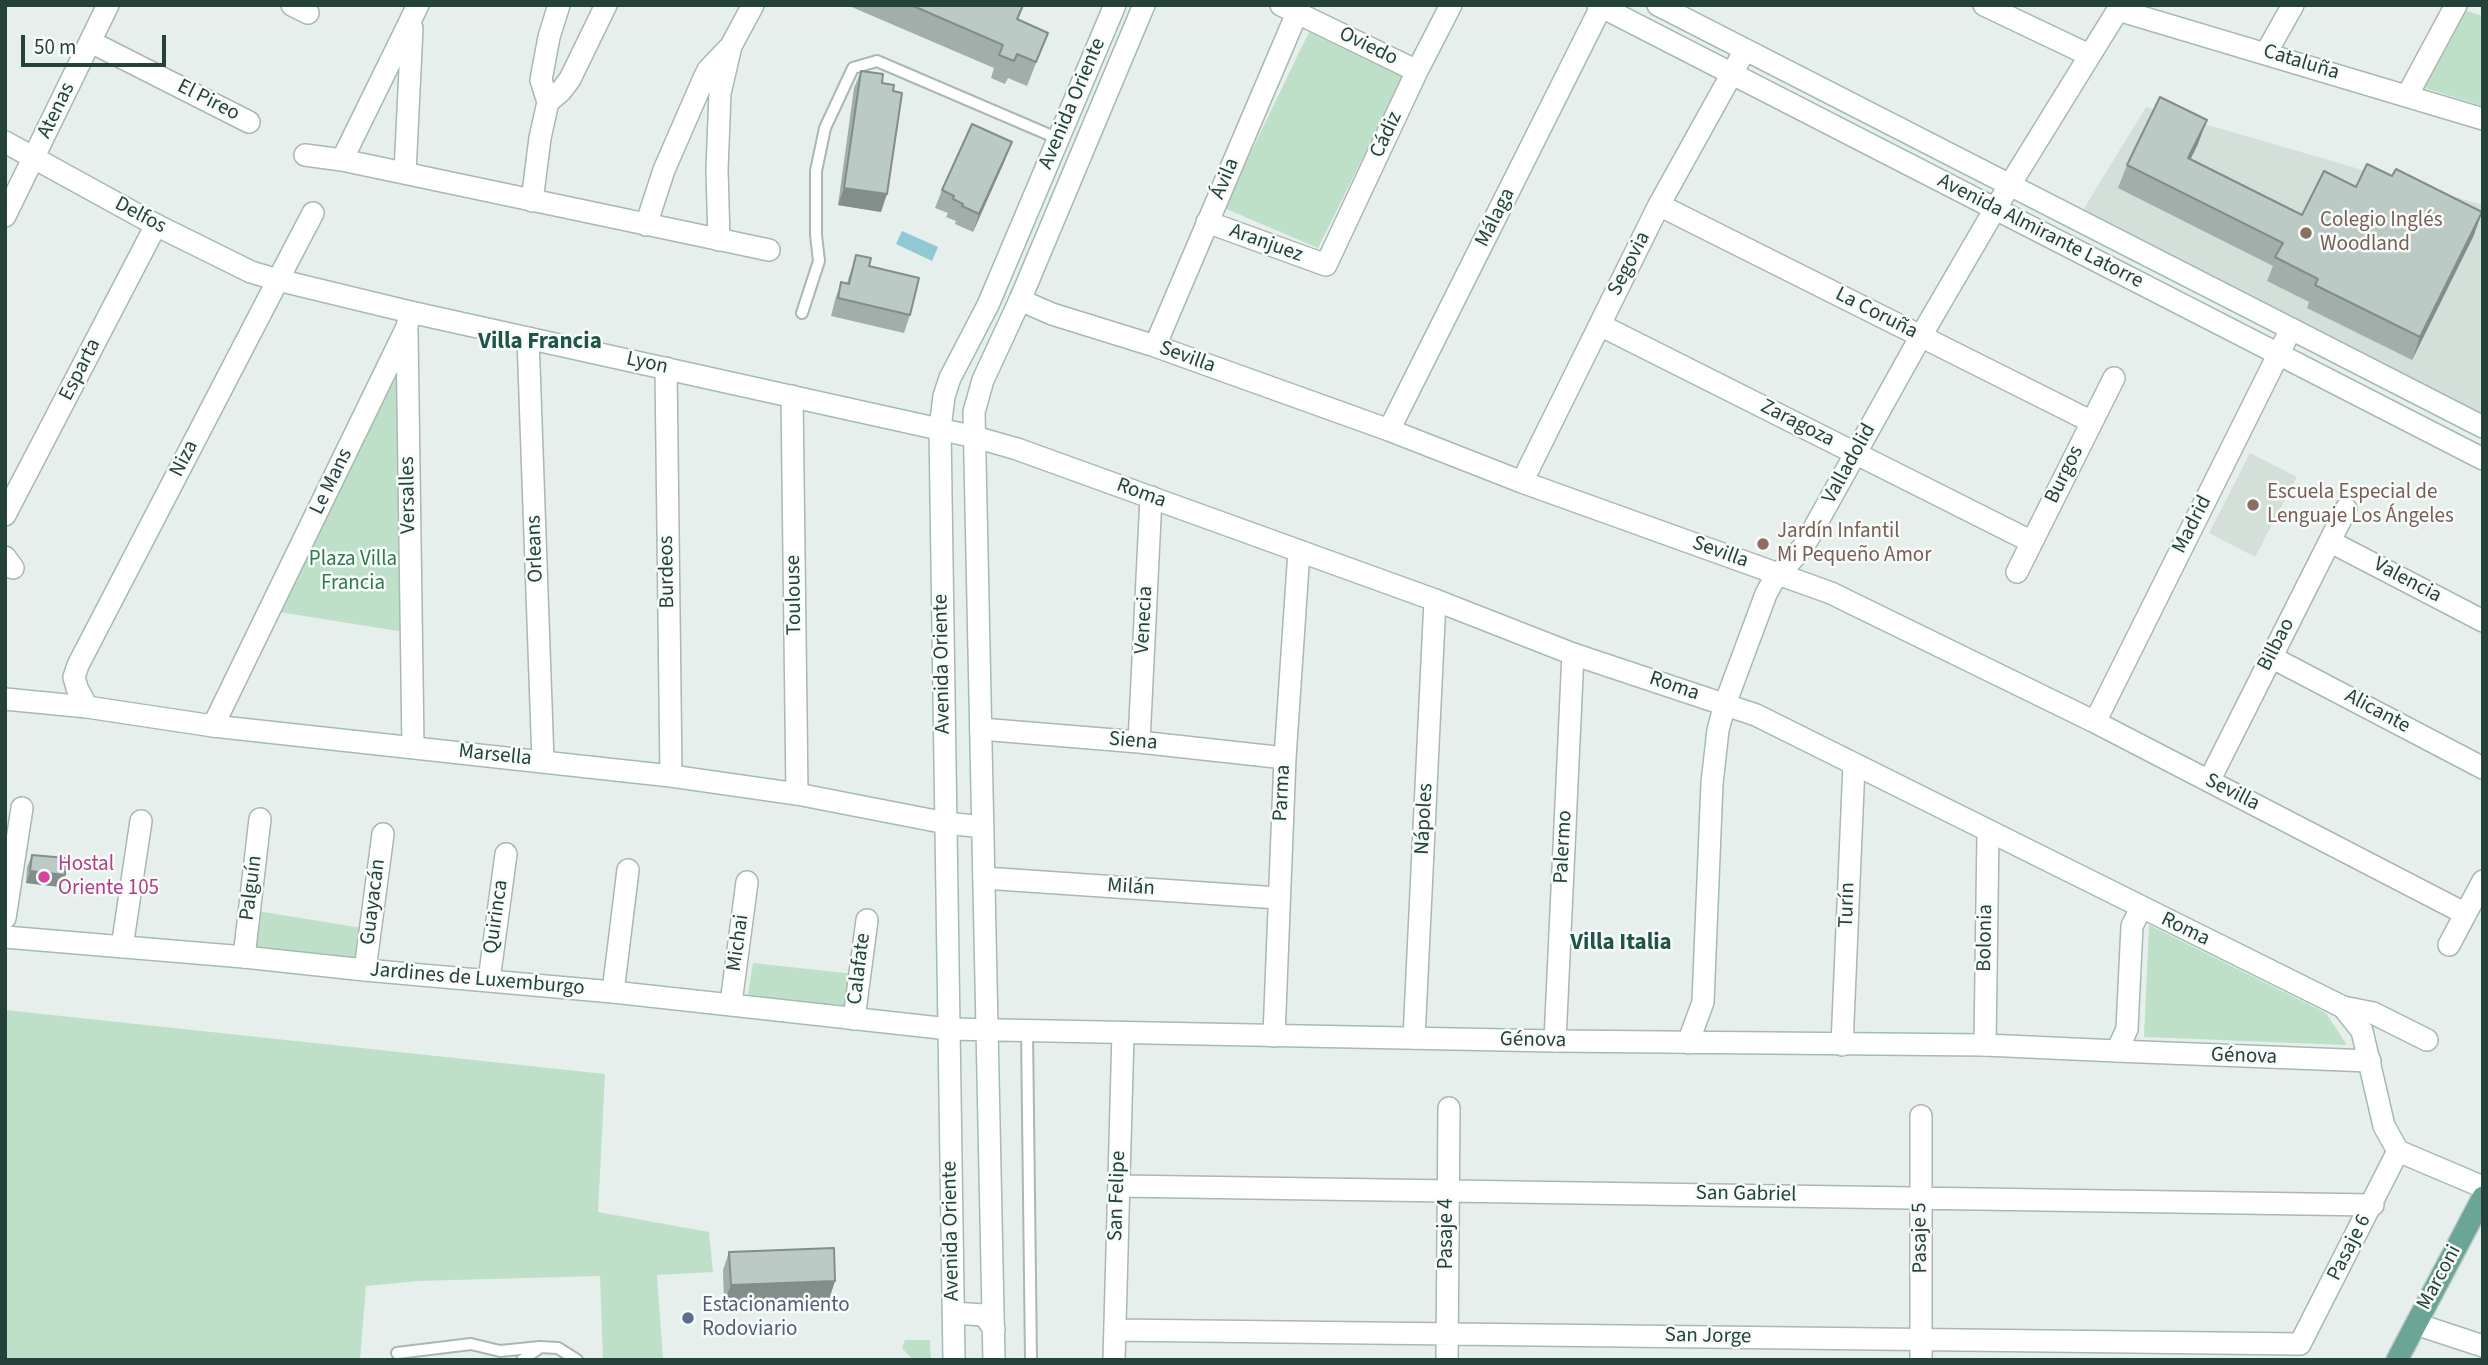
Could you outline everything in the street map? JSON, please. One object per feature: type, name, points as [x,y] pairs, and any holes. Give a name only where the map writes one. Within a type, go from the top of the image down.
[{"type":"main road","name":"Marconi","points":[[2398,1360],[2483,1197]]},
{"type":"street","name":"Atenas","points":[[5,216],[108,5]]},
{"type":"street","points":[[531,201],[548,102],[541,80],[549,37],[559,5]]},
{"type":"street","points":[[548,102],[570,79],[606,5]]},
{"type":"street","points":[[719,240],[717,170],[720,93],[731,46],[753,5]]},
{"type":"street","name":"Avenida Oriente","points":[[954,1360],[940,429],[944,396],[950,378],[988,305],[1115,5]]},
{"type":"street","name":"Avenida Oriente","points":[[994,1360],[974,412],[977,396],[1144,5]]},
{"type":"street","name":"Cádiz","points":[[1326,265],[1451,5]]},
{"type":"street","name":"Avenida Almirante Latorre","points":[[1658,5],[2483,427]]},
{"type":"street","points":[[1984,5],[2089,55]]},
{"type":"street","points":[[2266,53],[2293,5]]},
{"type":"street","points":[[2407,96],[2455,5]]},
{"type":"street","name":"Avenida Almirante Latorre","points":[[1601,6],[2483,459]]},
{"type":"street","name":"Málaga","points":[[1389,430],[1601,6]]},
{"type":"street","name":"Valladolid","points":[[1688,1043],[1703,1002],[1712,783],[1718,730],[1766,594],[1779,574],[1804,546],[1921,336],[2119,7]]},
{"type":"street","name":"Cataluña","points":[[2119,7],[2483,119]]},
{"type":"street","name":"Oviedo","points":[[1289,9],[1417,71]]},
{"type":"street","name":"Ávila","points":[[1155,346],[1207,222],[1289,9]]},
{"type":"street","points":[[342,160],[416,12]]},
{"type":"street","points":[[405,173],[416,12]]},
{"type":"street","name":"El Pireo","points":[[91,42],[249,122]]},
{"type":"street","points":[[646,225],[664,170],[704,78],[708,70],[731,46]]},
{"type":"street","name":"Segovia","points":[[1522,482],[1659,205],[1745,50]]},
{"type":"street","name":"Delfos","points":[[5,142],[156,225],[251,272],[278,281]]},
{"type":"street","points":[[305,155],[342,160],[769,250]]},
{"type":"street","name":"La Coruña","points":[[1659,205],[2092,422]]},
{"type":"street","name":"Niza","points":[[87,707],[74,677],[78,665],[313,213]]},
{"type":"street","name":"Aranjuez","points":[[1207,222],[1326,265]]},
{"type":"street","name":"Esparta","points":[[5,516],[156,225]]},
{"type":"street","name":"Lyon","points":[[278,281],[408,320],[528,338],[975,436]]},
{"type":"street","name":"Sevilla","points":[[1020,299],[1052,314],[1155,346],[1831,593],[2095,722],[2464,913]]},
{"type":"street","name":"Le Mans","points":[[214,726],[408,320]]},
{"type":"street","name":"Versalles","points":[[408,320],[413,747]]},
{"type":"street","name":"Zaragoza","points":[[1600,325],[2032,542]]},
{"type":"street","name":"Madrid","points":[[2095,722],[2291,329]]},
{"type":"street","name":"Orleans","points":[[528,338],[543,761]]},
{"type":"street","name":"Burdeos","points":[[666,368],[671,776]]},
{"type":"street","name":"Burgos","points":[[2017,572],[2114,378]]},
{"type":"street","name":"Toulouse","points":[[792,396],[797,794]]},
{"type":"street","name":"Roma","points":[[975,436],[1435,600],[1573,654],[1725,704],[1789,731],[2343,1007],[2373,1013],[2427,1040]]},
{"type":"street","name":"Venecia","points":[[1139,742],[1151,497]]},
{"type":"street","name":"Bilbao","points":[[2209,781],[2346,509]]},
{"type":"street","name":"Valencia","points":[[2331,542],[2483,621]]},
{"type":"street","name":"Parma","points":[[1274,1035],[1285,758],[1299,551]]},
{"type":"street","name":"Nápoles","points":[[1414,1038],[1435,600]]},
{"type":"street","name":"Palermo","points":[[1555,1041],[1573,654]]},
{"type":"street","name":"Alicante","points":[[2271,657],[2483,768]]},
{"type":"street","name":"Marsella","points":[[5,699],[87,707],[214,726],[671,776],[797,794],[946,823],[983,827]]},
{"type":"street","name":"Siena","points":[[981,730],[1139,742],[1285,758]]},
{"type":"street","name":"Turín","points":[[1842,1045],[1854,765]]},
{"type":"street","points":[[5,918],[22,808]]},
{"type":"street","name":"Palguín","points":[[244,957],[260,818]]},
{"type":"street","points":[[122,947],[141,821]]},
{"type":"street","name":"Bolonia","points":[[1985,1045],[1988,832]]},
{"type":"street","name":"Guayacán","points":[[365,970],[383,834]]},
{"type":"street","name":"Quirinca","points":[[489,980],[506,854]]},
{"type":"street","points":[[613,992],[628,870]]},
{"type":"street","name":"Milán","points":[[984,878],[1278,898]]},
{"type":"street","points":[[2449,945],[2483,881]]},
{"type":"street","name":"Michai","points":[[731,1003],[747,882]]},
{"type":"street","points":[[2117,1051],[2127,1029],[2132,926],[2141,908]]},
{"type":"street","name":"Calafate","points":[[854,1019],[867,920]]},
{"type":"street","name":"Jardines de Luxemburgo","points":[[5,937],[731,1003],[949,1029]]},
{"type":"street","name":"Roma","points":[[2343,1007],[2362,1031],[2384,1126],[2398,1151]]},
{"type":"street","name":"Génova","points":[[949,1029],[1555,1041],[1985,1045],[2370,1061]]},
{"type":"street","name":"San Felipe","points":[[1114,1360],[1123,1033]]},
{"type":"street","name":"Pasaje 4","points":[[1447,1360],[1449,1108]]},
{"type":"street","name":"Pasaje 5","points":[[1921,1116],[1922,1350]]},
{"type":"street","points":[[2398,1151],[2483,1187]]},
{"type":"street","name":"Pasaje 6","points":[[2300,1344],[2398,1151]]},
{"type":"street","name":"San Gabriel","points":[[1119,1185],[2372,1205]]},
{"type":"street","points":[[953,1313],[984,1315],[994,1329]]},
{"type":"street","points":[[2416,1324],[2483,1346]]},
{"type":"street","name":"San Jorge","points":[[1115,1330],[1448,1334],[1922,1350],[2300,1344]]},
{"type":"lane","points":[[802,313],[820,261],[816,235],[816,171],[825,128],[853,68],[877,61],[1059,139]]},
{"type":"lane","points":[[1027,1031],[1031,1360]]},
{"type":"lane","points":[[397,1353],[471,1344],[503,1356],[540,1347],[558,1348],[578,1360]]},
{"type":"lane","points":[[522,1360],[540,1347]]},
{"type":"shaded area","name":"Colegio Inglés Woodland","points":[[2146,107],[2483,205],[2483,415],[2083,210]]},
{"type":"shaded area","name":"Escuela Especial de Lenguaje Los Ángeles","points":[[2250,453],[2297,477],[2255,557],[2209,533]]},
{"type":"green space","points":[[2461,9],[2483,16],[2483,106],[2418,86]]},
{"type":"green space","points":[[1309,32],[1403,77],[1318,248],[1224,208]]},
{"type":"green space","name":"Plaza Villa Francia","points":[[399,363],[404,632],[279,612]]},
{"type":"green space","points":[[257,911],[362,928],[357,964],[251,952]]},
{"type":"green space","points":[[2149,925],[2326,1013],[2347,1045],[2144,1037]]},
{"type":"green space","points":[[753,963],[854,974],[847,1012],[746,1005]]},
{"type":"green space","points":[[5,1010],[605,1074],[598,1212],[709,1232],[713,1272],[657,1275],[663,1360],[603,1360],[600,1276],[418,1281],[366,1286],[360,1360],[5,1360]]},
{"type":"green space","points":[[905,1340],[930,1340],[931,1360],[913,1360],[902,1348]]},
{"type":"water","points":[[902,231],[938,247],[932,261],[896,244]]},
{"type":"building","points":[[911,5],[1023,5],[1017,19],[1048,33],[1036,62],[1017,54],[1014,61],[999,55],[1003,45]]},
{"type":"building","points":[[861,71],[883,74],[882,83],[894,85],[893,91],[902,93],[887,194],[844,188]]},
{"type":"building","points":[[2160,97],[2207,120],[2188,158],[2302,215],[2324,171],[2356,187],[2367,164],[2392,176],[2396,169],[2482,212],[2420,337],[2315,285],[2318,279],[2275,257],[2283,243],[2127,165]]},
{"type":"building","points":[[972,124],[1012,142],[979,214],[962,206],[963,204],[953,199],[954,196],[942,190]]},
{"type":"building","points":[[856,255],[871,258],[869,266],[919,278],[910,315],[838,298],[841,282],[849,284]]},
{"type":"building","points":[[32,855],[66,858],[65,875],[30,871]]},
{"type":"building","points":[[834,1248],[835,1281],[731,1285],[729,1252]]},
{"type":"place","name":"Colegio Inglés Woodland","points":[[2306,233]]},
{"type":"place","name":"Escuela Especial de Lenguaje Los Ángeles","points":[[2253,505]]},
{"type":"place","name":"Jardín Infantil Mi Pequeño Amor","points":[[1763,544]]},
{"type":"place","name":"Hostal Oriente 105","points":[[44,877]]},
{"type":"place","name":"Estacionamiento Rodoviario","points":[[688,1318]]},
{"type":"district","name":"Villa Francia","points":[[540,343]]},
{"type":"district","name":"Villa Italia","points":[[1621,944]]}]
